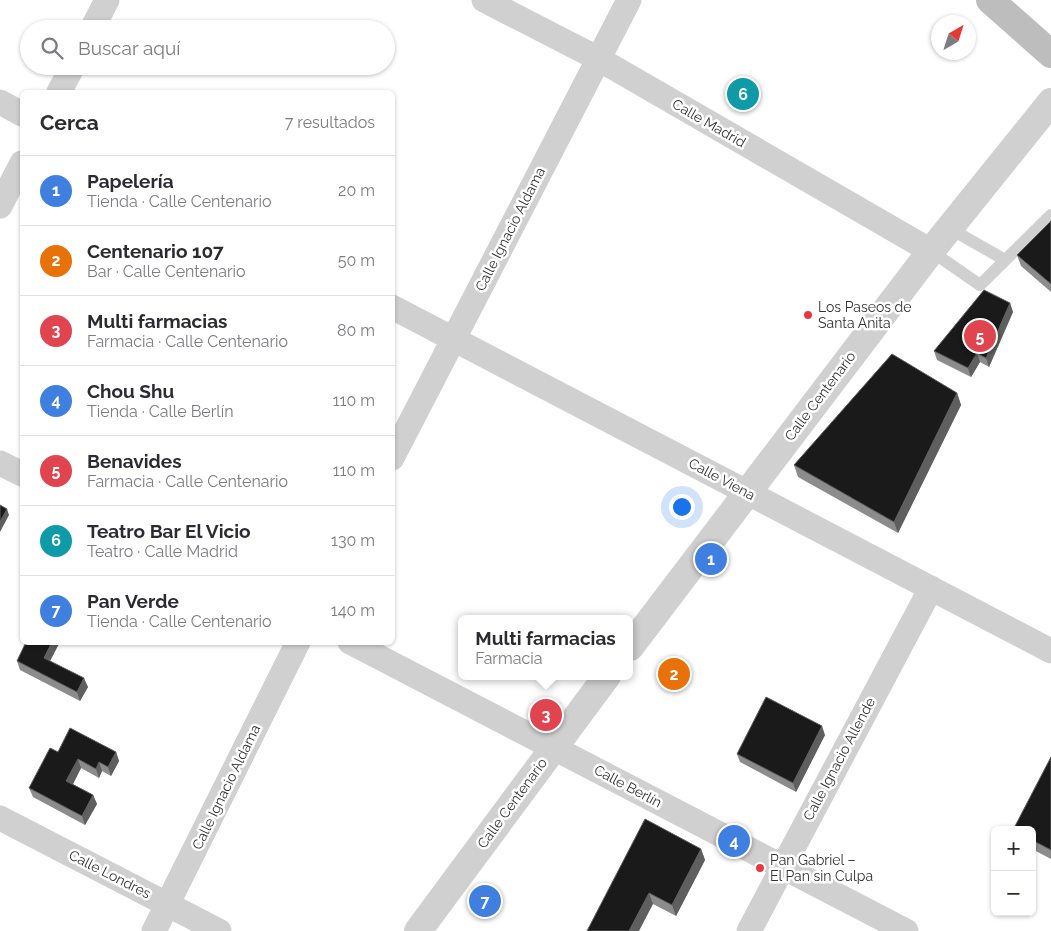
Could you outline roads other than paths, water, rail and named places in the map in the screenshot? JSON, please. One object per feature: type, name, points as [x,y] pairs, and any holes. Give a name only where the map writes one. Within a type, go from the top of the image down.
[{"type":"main road","points":[[990,0],[1051,54]]},
{"type":"street","points":[[97,20],[107,0]]},
{"type":"street","name":"Calle Madrid","points":[[484,0],[597,58],[931,251]]},
{"type":"street","name":"Calle Ignacio Aldama","points":[[395,452],[597,58],[629,0]]},
{"type":"street","points":[[60,90],[68,75]]},
{"type":"street","points":[[0,102],[20,113]]},
{"type":"street","name":"Calle Centenario","points":[[633,643],[931,251],[1051,102]]},
{"type":"street","points":[[0,206],[20,167]]},
{"type":"street","name":"Calle Viena","points":[[395,309],[1051,650]]},
{"type":"street","points":[[0,463],[20,473]]},
{"type":"street","name":"Calle Ignacio Allende","points":[[749,931],[781,867],[931,588]]},
{"type":"street","name":"Calle Ignacio Aldama","points":[[154,931],[297,645]]},
{"type":"street","name":"Calle Berlín","points":[[356,645],[906,931]]},
{"type":"street","name":"Calle Centenario","points":[[418,931],[605,680]]},
{"type":"street","name":"Calle Londres","points":[[0,818],[219,931]]},
{"type":"lane","points":[[931,251],[980,285],[1051,215]]},
{"type":"lane","points":[[949,228],[1005,260]]},
{"type":"place","name":"Teatro Bar El Vicio","points":[[743,94]]},
{"type":"place","name":"Los Paseos de Santa Anita","points":[[808,315]]},
{"type":"place","name":"Benavides","points":[[980,336]]},
{"type":"place","name":"Papelería","points":[[711,559]]},
{"type":"place","name":"Centenario 107","points":[[674,674]]},
{"type":"place","name":"Multi farmacias","points":[[546,715]]},
{"type":"place","name":"Chou Shu","points":[[734,841]]},
{"type":"place","name":"Pan Gabriel – El Pan sin Culpa","points":[[760,868]]},
{"type":"place","name":"Pan Verde","points":[[485,901]]}]
